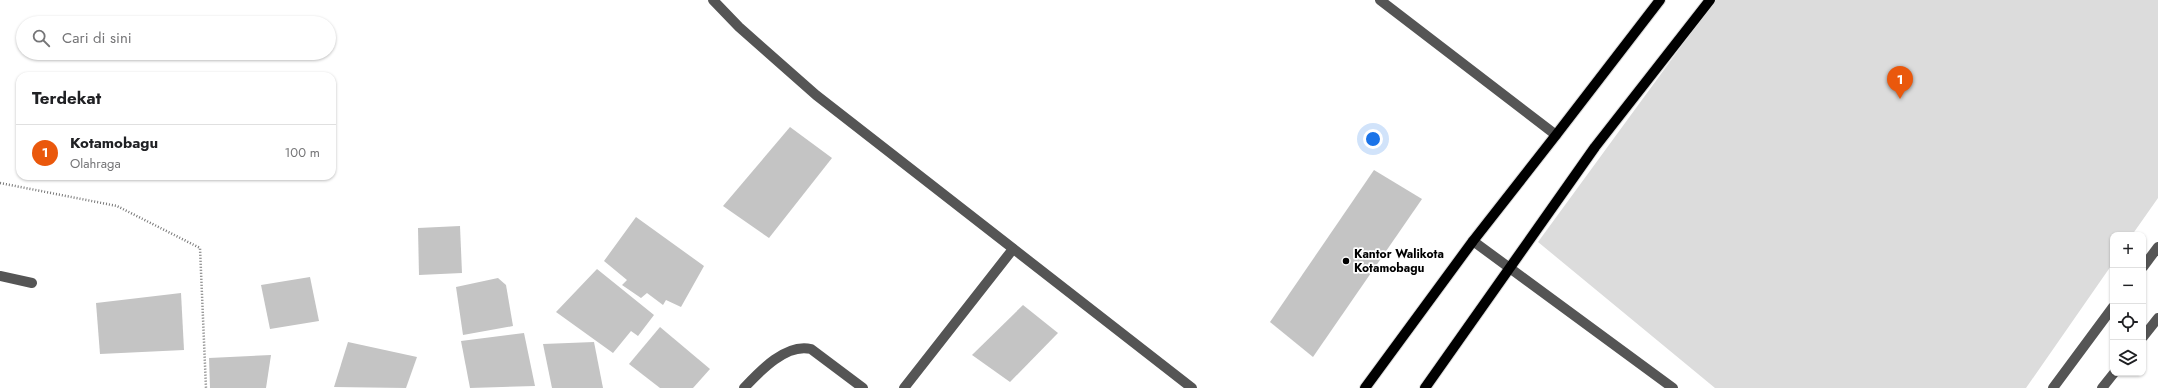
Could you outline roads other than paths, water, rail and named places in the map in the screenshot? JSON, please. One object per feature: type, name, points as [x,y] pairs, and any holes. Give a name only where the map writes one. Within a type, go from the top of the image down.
[{"type":"main road","points":[[1365,388],[1472,241],[1660,0]]},
{"type":"main road","points":[[1426,388],[1595,147],[1710,0]]},
{"type":"street","points":[[713,0],[739,27],[816,95],[1192,388]]},
{"type":"street","points":[[1380,0],[1556,135]]},
{"type":"street","points":[[1472,241],[1673,388]]},
{"type":"street","points":[[2146,263],[2158,247]]},
{"type":"street","points":[[904,388],[1013,249]]},
{"type":"street","points":[[0,276],[32,283]]},
{"type":"street","points":[[2053,388],[2110,311]]},
{"type":"street","points":[[2146,333],[2158,318]]},
{"type":"street","points":[[744,388],[758,374],[788,351],[801,346],[811,348],[863,388]]},
{"type":"street","points":[[2102,388],[2112,376]]},
{"type":"place","name":"Kotamobagu","points":[[1900,99]]},
{"type":"place","name":"Kantor Walikota Kotamobagu","points":[[1346,261]]}]
